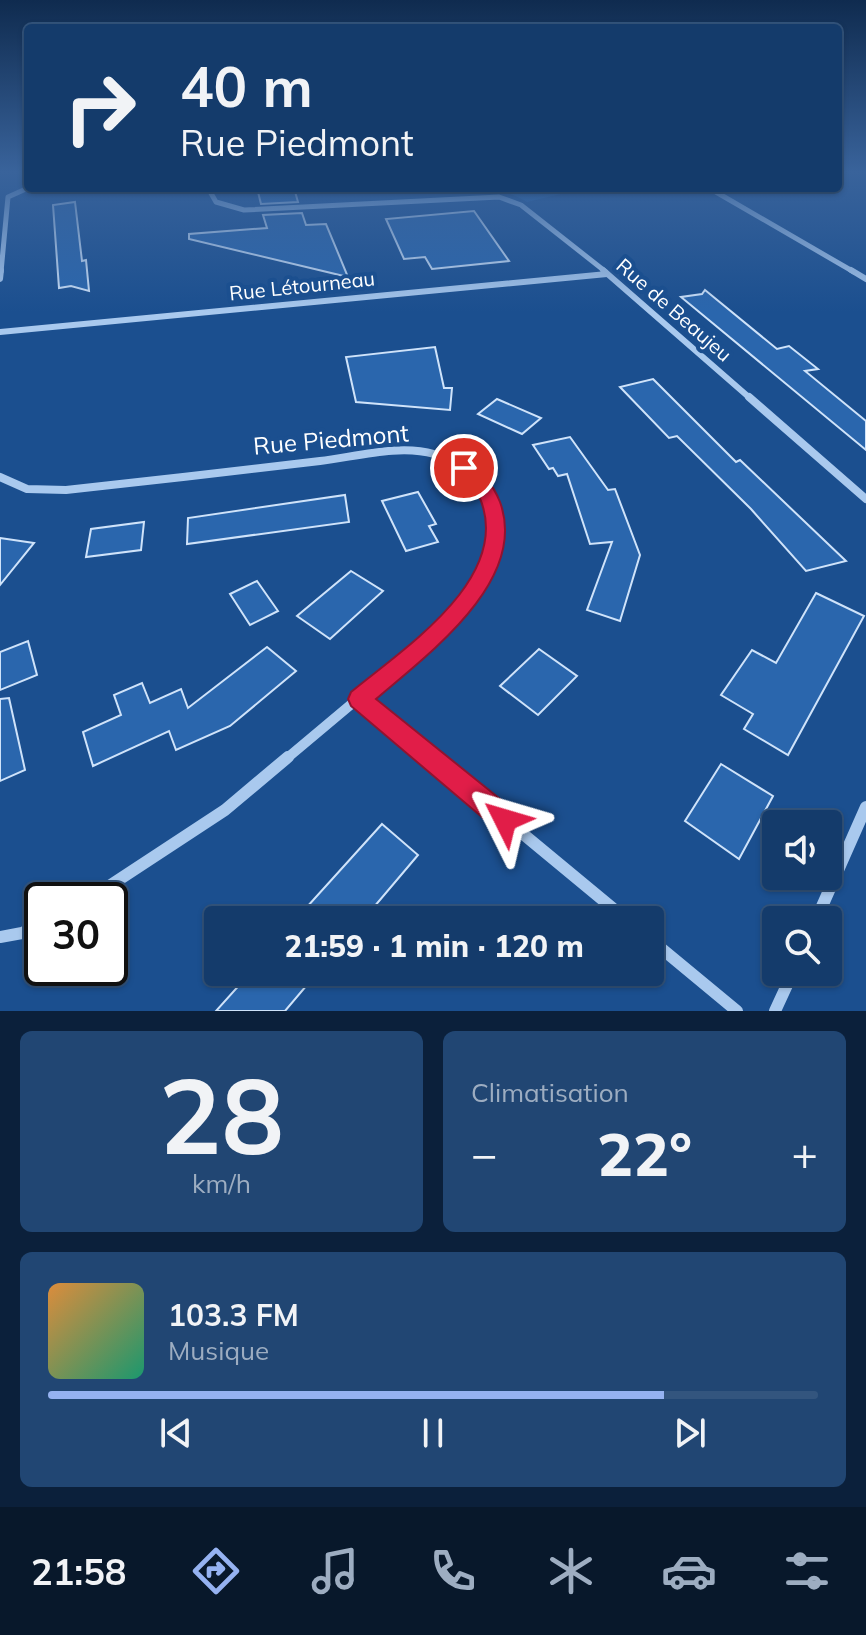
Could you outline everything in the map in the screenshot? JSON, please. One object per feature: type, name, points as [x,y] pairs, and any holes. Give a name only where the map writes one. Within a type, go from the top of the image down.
[{"type":"street","points":[[0,279],[6,218]]},
{"type":"street","name":"Rue de Beaujeu","points":[[538,218],[608,274],[866,499]]},
{"type":"street","points":[[761,218],[866,279]]},
{"type":"street","name":"Rue Létourneau","points":[[0,332],[608,274]]},
{"type":"street","name":"Rue Piedmont","points":[[0,477],[27,489],[66,490],[377,455],[431,453],[464,468],[486,489],[495,516],[491,557],[454,618],[225,810],[115,882]]},
{"type":"street","points":[[360,699],[610,906]]},
{"type":"street","points":[[822,906],[866,807]]},
{"type":"street","points":[[0,937],[24,932]]},
{"type":"street","points":[[664,951],[737,1011]]},
{"type":"street","points":[[775,1011],[787,986]]},
{"type":"building","points":[[54,218],[77,218],[89,291],[71,286],[59,288]]},
{"type":"building","points":[[264,218],[304,218],[306,225],[326,224],[348,277],[189,239],[189,234],[267,228]]},
{"type":"building","points":[[479,218],[509,261],[432,269],[425,257],[404,259],[386,219]]},
{"type":"building","points":[[705,290],[777,349],[789,346],[818,369],[805,371],[866,421],[866,450],[681,297],[702,294]]},
{"type":"building","points":[[435,347],[444,388],[452,388],[450,410],[356,402],[346,357]]},
{"type":"building","points":[[653,379],[736,462],[740,460],[846,561],[806,571],[751,509],[677,436],[669,438],[620,387]]},
{"type":"building","points":[[497,399],[541,418],[522,434],[478,414]]},
{"type":"building","points":[[570,437],[608,490],[615,489],[640,555],[620,621],[587,610],[612,542],[590,544],[567,474],[558,476],[553,468],[549,469],[533,445]]},
{"type":"building","points":[[418,492],[436,524],[429,526],[438,542],[406,551],[382,501]]},
{"type":"building","points":[[345,495],[349,522],[187,544],[188,518]]},
{"type":"building","points":[[144,522],[141,550],[86,557],[91,529]]},
{"type":"building","points":[[0,538],[34,543],[0,585]]},
{"type":"building","points":[[351,571],[383,591],[330,639],[297,616]]},
{"type":"building","points":[[257,581],[278,611],[250,625],[230,594]]},
{"type":"building","points":[[816,593],[864,616],[788,755],[744,729],[753,714],[721,695],[752,650],[776,663]]},
{"type":"building","points":[[28,641],[37,675],[0,690],[0,652]]},
{"type":"building","points":[[267,647],[296,671],[230,726],[176,750],[169,731],[93,766],[83,732],[121,715],[114,695],[142,683],[150,703],[181,689],[188,708]]},
{"type":"building","points":[[539,649],[577,676],[538,715],[500,686]]},
{"type":"building","points":[[9,698],[25,770],[0,781],[0,699]]},
{"type":"building","points":[[721,764],[773,796],[765,810],[762,810],[762,816],[739,859],[685,821]]},
{"type":"building","points":[[382,824],[418,855],[375,906],[308,906]]},
{"type":"building","points":[[238,986],[306,986],[285,1011],[216,1011]]},
{"type":"route","points":[[464,468],[486,489],[495,516],[491,557],[454,618],[360,699],[505,820]]}]
